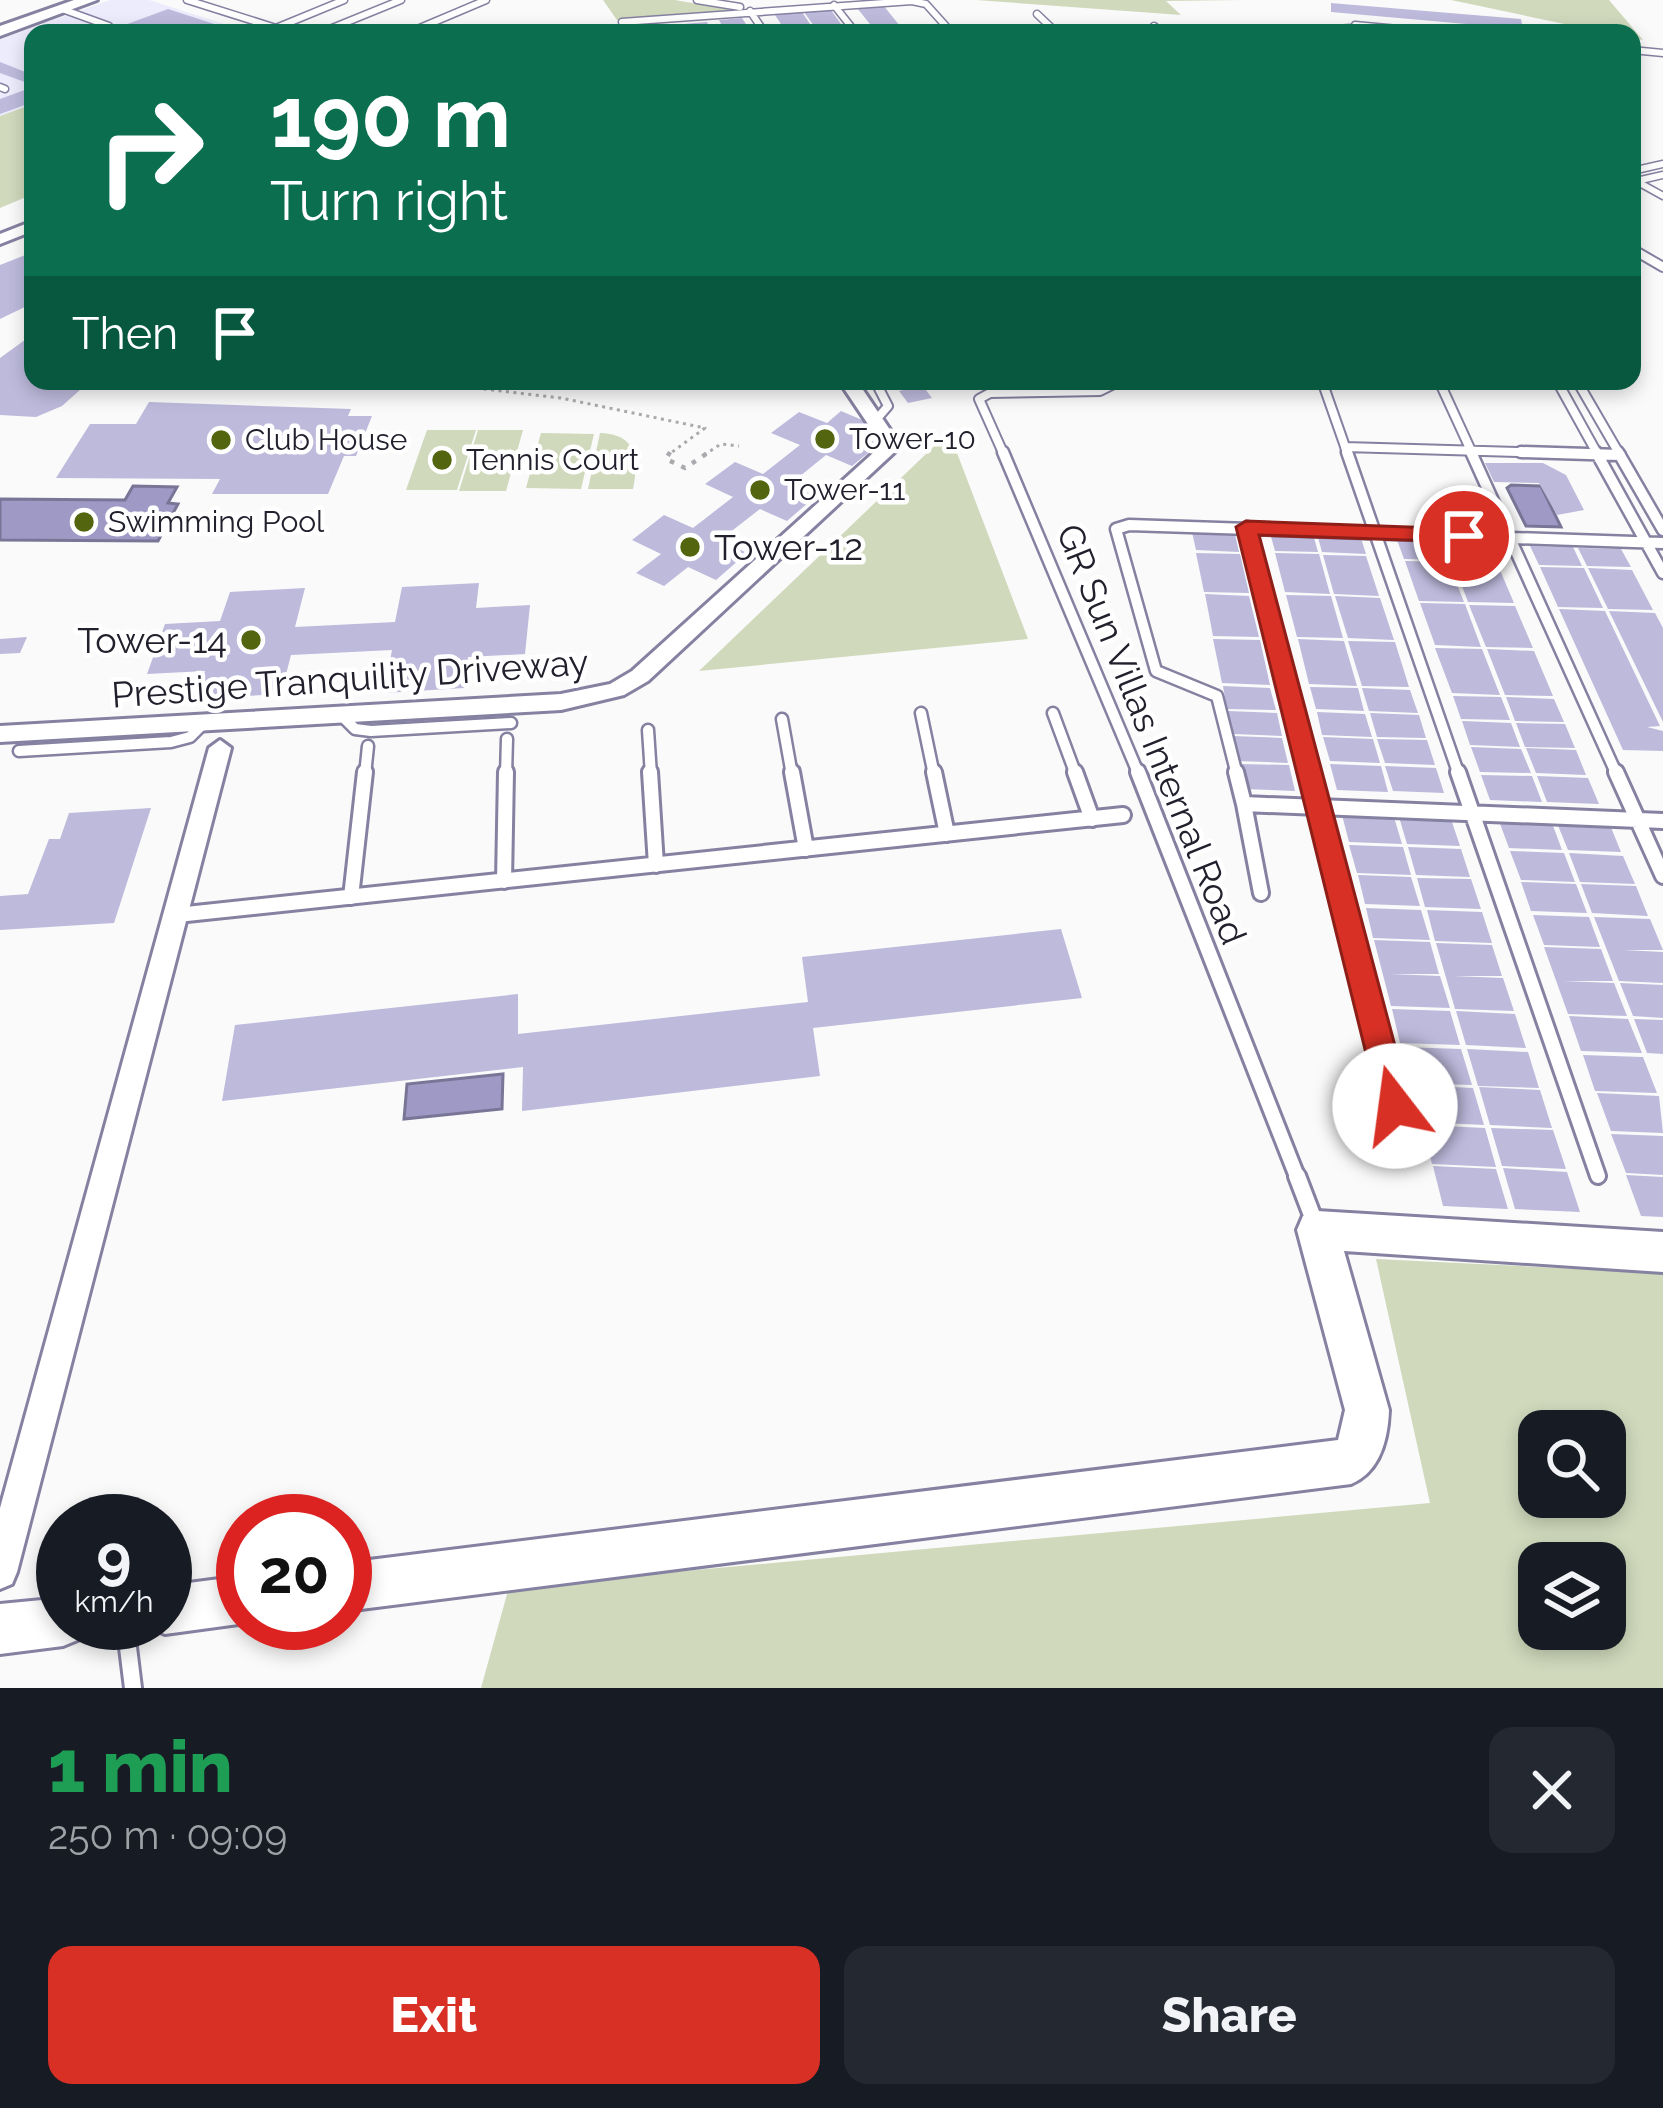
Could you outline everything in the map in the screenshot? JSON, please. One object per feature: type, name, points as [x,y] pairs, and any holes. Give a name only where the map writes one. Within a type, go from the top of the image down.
[{"type":"main road","points":[[0,31],[89,0]]},
{"type":"main road","points":[[372,1584],[1351,1461],[1366,1434],[1366,1410],[1317,1230],[1663,1252]]},
{"type":"main road","points":[[0,1629],[36,1625]]},
{"type":"street","points":[[854,390],[875,421]]},
{"type":"street","name":"Prestige Tranquility Driveway","points":[[0,734],[211,736],[340,716],[579,701],[616,690],[673,648],[892,446],[875,421]]},
{"type":"street","points":[[0,1572],[176,915],[211,736]]},
{"type":"lane","points":[[187,0],[263,24]]},
{"type":"lane","points":[[286,24],[344,0]]},
{"type":"lane","points":[[342,24],[401,0]]},
{"type":"lane","points":[[429,24],[486,0]]},
{"type":"lane","points":[[697,0],[765,10]]},
{"type":"lane","points":[[622,22],[870,1],[926,4],[944,24]]},
{"type":"lane","points":[[834,5],[849,24]]},
{"type":"lane","points":[[62,9],[103,24]]},
{"type":"lane","points":[[750,11],[759,24]]},
{"type":"lane","points":[[1037,14],[1048,24]]},
{"type":"lane","points":[[875,421],[888,406],[880,390]]},
{"type":"lane","name":"GR Sun Villas Internal Road","points":[[1102,390],[990,393],[979,399],[1087,643],[1317,1230]]},
{"type":"lane","points":[[1325,390],[1598,1176]]},
{"type":"lane","points":[[1442,390],[1663,876]]},
{"type":"lane","points":[[1562,390],[1663,573]]},
{"type":"lane","points":[[1582,390],[1663,530]]},
{"type":"lane","points":[[1345,447],[1620,455]]},
{"type":"lane","points":[[1261,893],[1217,696],[1201,686],[1177,685],[1156,671],[1116,529],[1129,525],[1246,527],[1663,543]]},
{"type":"lane","points":[[1246,527],[1395,1106]]},
{"type":"lane","points":[[921,713],[947,834]]},
{"type":"lane","points":[[1053,713],[1092,819]]},
{"type":"lane","points":[[340,716],[355,728],[371,731],[511,723]]},
{"type":"lane","points":[[782,719],[806,849]]},
{"type":"lane","points":[[648,730],[656,865]]},
{"type":"lane","points":[[19,751],[211,736]]},
{"type":"lane","points":[[504,881],[507,740]]},
{"type":"lane","points":[[351,897],[368,746]]},
{"type":"lane","points":[[1244,804],[1663,821]]},
{"type":"lane","points":[[176,915],[1123,815]]},
{"type":"lane","points":[[128,1650],[133,1688]]},
{"type":"path","points":[[492,390],[561,398],[705,428],[669,453],[666,459],[673,466],[685,468],[721,444],[739,446]]},
{"type":"shaded area","points":[[110,0],[149,0],[225,24],[42,24]]},
{"type":"shaded area","points":[[24,30],[24,107],[0,116],[0,39]]},
{"type":"shaded area","name":"Swimming Pool","points":[[133,486],[177,487],[168,503],[178,504],[158,541],[0,540],[0,499],[125,500]]},
{"type":"shaded area","points":[[1541,486],[1561,527],[1526,526],[1507,488]]},
{"type":"shaded area","points":[[503,1074],[502,1109],[404,1119],[407,1084]]},
{"type":"green space","points":[[603,0],[675,0],[738,11],[617,20]]},
{"type":"green space","points":[[976,0],[1242,0],[1166,1],[1181,15]]},
{"type":"green space","points":[[1451,0],[1609,0],[1629,24],[1564,24]]},
{"type":"green space","points":[[24,107],[24,198],[0,208],[0,116]]},
{"type":"green space","name":"Tennis Court","points":[[427,430],[476,430],[457,490],[406,490]]},
{"type":"green space","points":[[478,430],[523,430],[506,491],[459,491]]},
{"type":"green space","points":[[949,432],[1028,639],[699,671]]},
{"type":"green space","points":[[541,433],[594,434],[581,489],[526,488]]},
{"type":"green space","points":[[600,433],[622,438],[633,450],[633,489],[588,489]]},
{"type":"green space","points":[[1376,1259],[1663,1273],[1663,1688],[481,1688],[509,1587],[1430,1503]]},
{"type":"building","points":[[1331,3],[1521,19],[1522,24],[1467,24],[1331,12]]},
{"type":"building","points":[[883,5],[898,24],[870,24],[857,8]]},
{"type":"building","points":[[168,9],[214,24],[127,24]]},
{"type":"building","points":[[831,10],[841,24],[813,24],[804,12]]},
{"type":"building","points":[[802,12],[810,24],[781,24],[775,15]]},
{"type":"building","points":[[742,18],[746,24],[721,24],[719,20]]},
{"type":"building","points":[[0,62],[24,71],[24,82],[0,73]]},
{"type":"building","points":[[24,90],[24,105],[0,114],[0,99]]},
{"type":"building","points":[[24,256],[24,307],[0,319],[0,265]]},
{"type":"building","points":[[24,341],[24,390],[80,390],[62,406],[36,417],[0,415],[0,358]]},
{"type":"building","points":[[926,390],[932,398],[908,403],[899,391]]},
{"type":"building","name":"Club House","points":[[149,402],[351,409],[348,416],[372,416],[356,456],[344,456],[328,494],[212,494],[220,479],[56,478],[90,424],[136,424]]},
{"type":"building","points":[[841,411],[867,422],[853,433],[879,444],[852,466],[826,455],[789,485],[816,496],[787,521],[760,509],[720,540],[747,553],[716,580],[688,567],[664,586],[636,573],[661,554],[632,540],[664,515],[693,528],[733,497],[705,484],[735,462],[763,474],[800,445],[771,433],[799,412],[827,423]]},
{"type":"building","points":[[1485,463],[1543,463],[1566,475],[1584,510],[1557,515],[1539,483],[1494,482]]},
{"type":"building","points":[[1192,532],[1235,534],[1239,552],[1196,550]]},
{"type":"building","points":[[1270,533],[1313,534],[1318,552],[1275,551]]},
{"type":"building","points":[[1317,534],[1360,535],[1366,554],[1322,552]]},
{"type":"building","points":[[1397,540],[1441,541],[1447,560],[1404,559]]},
{"type":"building","points":[[1445,541],[1488,543],[1496,561],[1452,560]]},
{"type":"building","points":[[1530,546],[1573,547],[1582,566],[1539,565]]},
{"type":"building","points":[[1578,548],[1621,549],[1631,567],[1587,566]]},
{"type":"building","points":[[1196,553],[1240,554],[1249,593],[1204,592]]},
{"type":"building","points":[[1275,553],[1319,554],[1330,594],[1285,592]]},
{"type":"building","points":[[1323,555],[1366,556],[1379,596],[1334,594]]},
{"type":"building","points":[[1405,561],[1448,562],[1464,602],[1419,601]]},
{"type":"building","points":[[1453,562],[1497,563],[1514,603],[1468,602]]},
{"type":"building","points":[[1540,567],[1584,568],[1603,608],[1558,607]]},
{"type":"building","points":[[1588,568],[1632,570],[1653,610],[1608,609]]},
{"type":"building","points":[[479,583],[476,608],[530,605],[525,654],[468,657],[464,688],[384,693],[392,650],[291,655],[281,694],[196,699],[205,671],[147,674],[165,624],[220,621],[230,592],[305,588],[295,627],[395,622],[402,587]]},
{"type":"building","points":[[1205,594],[1249,596],[1259,637],[1213,636]]},
{"type":"building","points":[[1286,595],[1331,596],[1343,638],[1297,637]]},
{"type":"building","points":[[1335,596],[1380,598],[1394,640],[1348,638]]},
{"type":"building","points":[[1420,603],[1465,604],[1481,647],[1435,645]]},
{"type":"building","points":[[1469,605],[1515,606],[1533,648],[1486,647]]},
{"type":"building","points":[[1559,609],[1605,611],[1660,726],[1647,727],[1663,731],[1663,751],[1623,750]]},
{"type":"building","points":[[1609,611],[1655,613],[1663,628],[1663,722]]},
{"type":"building","points":[[27,637],[20,653],[0,654],[0,639]]},
{"type":"building","points":[[1213,639],[1260,640],[1270,685],[1222,683]]},
{"type":"building","points":[[1298,639],[1344,641],[1357,686],[1309,684]]},
{"type":"building","points":[[1348,641],[1395,642],[1409,687],[1362,686]]},
{"type":"building","points":[[1435,648],[1482,649],[1500,695],[1452,693]]},
{"type":"building","points":[[1487,649],[1534,651],[1553,696],[1505,695]]},
{"type":"building","points":[[1223,686],[1270,688],[1276,710],[1227,709]]},
{"type":"building","points":[[1310,687],[1358,688],[1364,711],[1316,709]]},
{"type":"building","points":[[1362,688],[1410,690],[1418,713],[1369,711]]},
{"type":"building","points":[[1453,696],[1501,697],[1510,720],[1461,719]]},
{"type":"building","points":[[1506,697],[1554,699],[1564,722],[1515,721]]},
{"type":"building","points":[[1228,711],[1277,713],[1282,736],[1233,734]]},
{"type":"building","points":[[1317,712],[1365,714],[1372,737],[1322,735]]},
{"type":"building","points":[[1370,713],[1419,715],[1426,738],[1377,737]]},
{"type":"building","points":[[1462,721],[1511,723],[1520,747],[1470,745]]},
{"type":"building","points":[[1516,723],[1565,724],[1575,748],[1525,747]]},
{"type":"building","points":[[1233,736],[1282,738],[1288,763],[1238,761]]},
{"type":"building","points":[[1323,737],[1373,739],[1380,763],[1330,761]]},
{"type":"building","points":[[1377,739],[1427,740],[1435,765],[1385,763]]},
{"type":"building","points":[[1471,747],[1521,749],[1531,773],[1480,772]]},
{"type":"building","points":[[1526,748],[1576,750],[1586,775],[1536,773]]},
{"type":"building","points":[[1239,764],[1289,765],[1295,791],[1243,789]]},
{"type":"building","points":[[1330,764],[1381,766],[1388,792],[1337,790]]},
{"type":"building","points":[[1385,766],[1436,768],[1444,793],[1393,791]]},
{"type":"building","points":[[1481,775],[1532,776],[1542,802],[1490,800]]},
{"type":"building","points":[[1537,776],[1588,778],[1599,804],[1547,802]]},
{"type":"building","points":[[151,808],[114,923],[0,930],[0,896],[28,894],[49,839],[60,839],[69,813]]},
{"type":"building","points":[[1342,815],[1394,817],[1402,844],[1349,842]]},
{"type":"building","points":[[1399,817],[1451,819],[1460,846],[1407,844]]},
{"type":"building","points":[[1499,821],[1552,823],[1562,850],[1509,848]]},
{"type":"building","points":[[1557,823],[1610,825],[1621,852],[1568,850]]},
{"type":"building","points":[[1349,845],[1403,847],[1411,875],[1357,873]]},
{"type":"building","points":[[1408,847],[1461,849],[1470,877],[1416,875]]},
{"type":"building","points":[[1510,851],[1564,853],[1575,882],[1521,880]]},
{"type":"building","points":[[1569,853],[1623,856],[1635,884],[1580,882]]},
{"type":"building","points":[[1358,875],[1411,877],[1420,906],[1365,904]]},
{"type":"building","points":[[1417,878],[1471,879],[1481,909],[1425,907]]},
{"type":"building","points":[[1521,882],[1576,884],[1587,913],[1531,911]]},
{"type":"building","points":[[1581,884],[1636,886],[1648,916],[1592,913]]},
{"type":"building","points":[[1366,908],[1421,910],[1430,940],[1373,938]]},
{"type":"building","points":[[1427,910],[1482,912],[1492,943],[1435,941]]},
{"type":"building","points":[[1533,915],[1589,917],[1600,947],[1544,945]]},
{"type":"building","points":[[1594,917],[1650,919],[1663,950],[1623,950],[1663,952],[1663,983],[1619,981]]},
{"type":"building","points":[[1061,929],[1082,998],[813,1028],[820,1076],[522,1111],[523,1067],[222,1101],[235,1025],[518,994],[518,1034],[808,1002],[802,957]]},
{"type":"building","points":[[1374,940],[1430,942],[1439,974],[1390,974],[1440,976],[1450,1008],[1391,1006]]},
{"type":"building","points":[[1436,943],[1492,945],[1502,976],[1453,976],[1503,978],[1514,1011],[1455,1009]]},
{"type":"building","points":[[1544,947],[1601,949],[1613,981],[1563,981],[1614,983],[1627,1016],[1568,1014]]},
{"type":"building","points":[[1620,983],[1663,985],[1663,1018],[1633,1016]]},
{"type":"building","points":[[1392,1009],[1450,1011],[1460,1045],[1400,1043]]},
{"type":"building","points":[[1456,1011],[1515,1014],[1526,1048],[1466,1045]]},
{"type":"building","points":[[1569,1016],[1628,1019],[1642,1053],[1581,1051]]},
{"type":"building","points":[[1634,1019],[1663,1020],[1663,1054],[1647,1053]]},
{"type":"building","points":[[1402,1047],[1461,1049],[1472,1085],[1411,1083]]},
{"type":"building","points":[[1467,1049],[1528,1052],[1539,1088],[1478,1086]]},
{"type":"building","points":[[1583,1055],[1643,1057],[1657,1093],[1595,1091]]},
{"type":"building","points":[[1412,1085],[1473,1088],[1484,1125],[1422,1122]]},
{"type":"building","points":[[1479,1087],[1540,1090],[1552,1128],[1490,1125]]},
{"type":"building","points":[[1597,1093],[1659,1096],[1663,1133],[1611,1131]]},
{"type":"building","points":[[1422,1125],[1485,1128],[1496,1167],[1432,1164]]},
{"type":"building","points":[[1491,1128],[1553,1130],[1566,1169],[1502,1166]]},
{"type":"building","points":[[1611,1134],[1663,1136],[1663,1175],[1626,1173]]},
{"type":"building","points":[[1433,1166],[1496,1169],[1508,1209],[1443,1206]]},
{"type":"building","points":[[1503,1168],[1567,1172],[1580,1212],[1515,1209]]},
{"type":"building","points":[[1626,1175],[1663,1177],[1663,1217],[1641,1216]]},
{"type":"place","name":"Tower-10","points":[[825,439]]},
{"type":"place","name":"Club House","points":[[221,440]]},
{"type":"place","name":"Tennis Court","points":[[442,460]]},
{"type":"place","name":"Tower-11","points":[[760,490]]},
{"type":"place","name":"Swimming Pool","points":[[84,522]]},
{"type":"place","name":"Tower-12","points":[[690,547]]},
{"type":"place","name":"Tower-14","points":[[251,640]]},
{"type":"route","points":[[1395,1106],[1246,527],[1464,536]]}]
